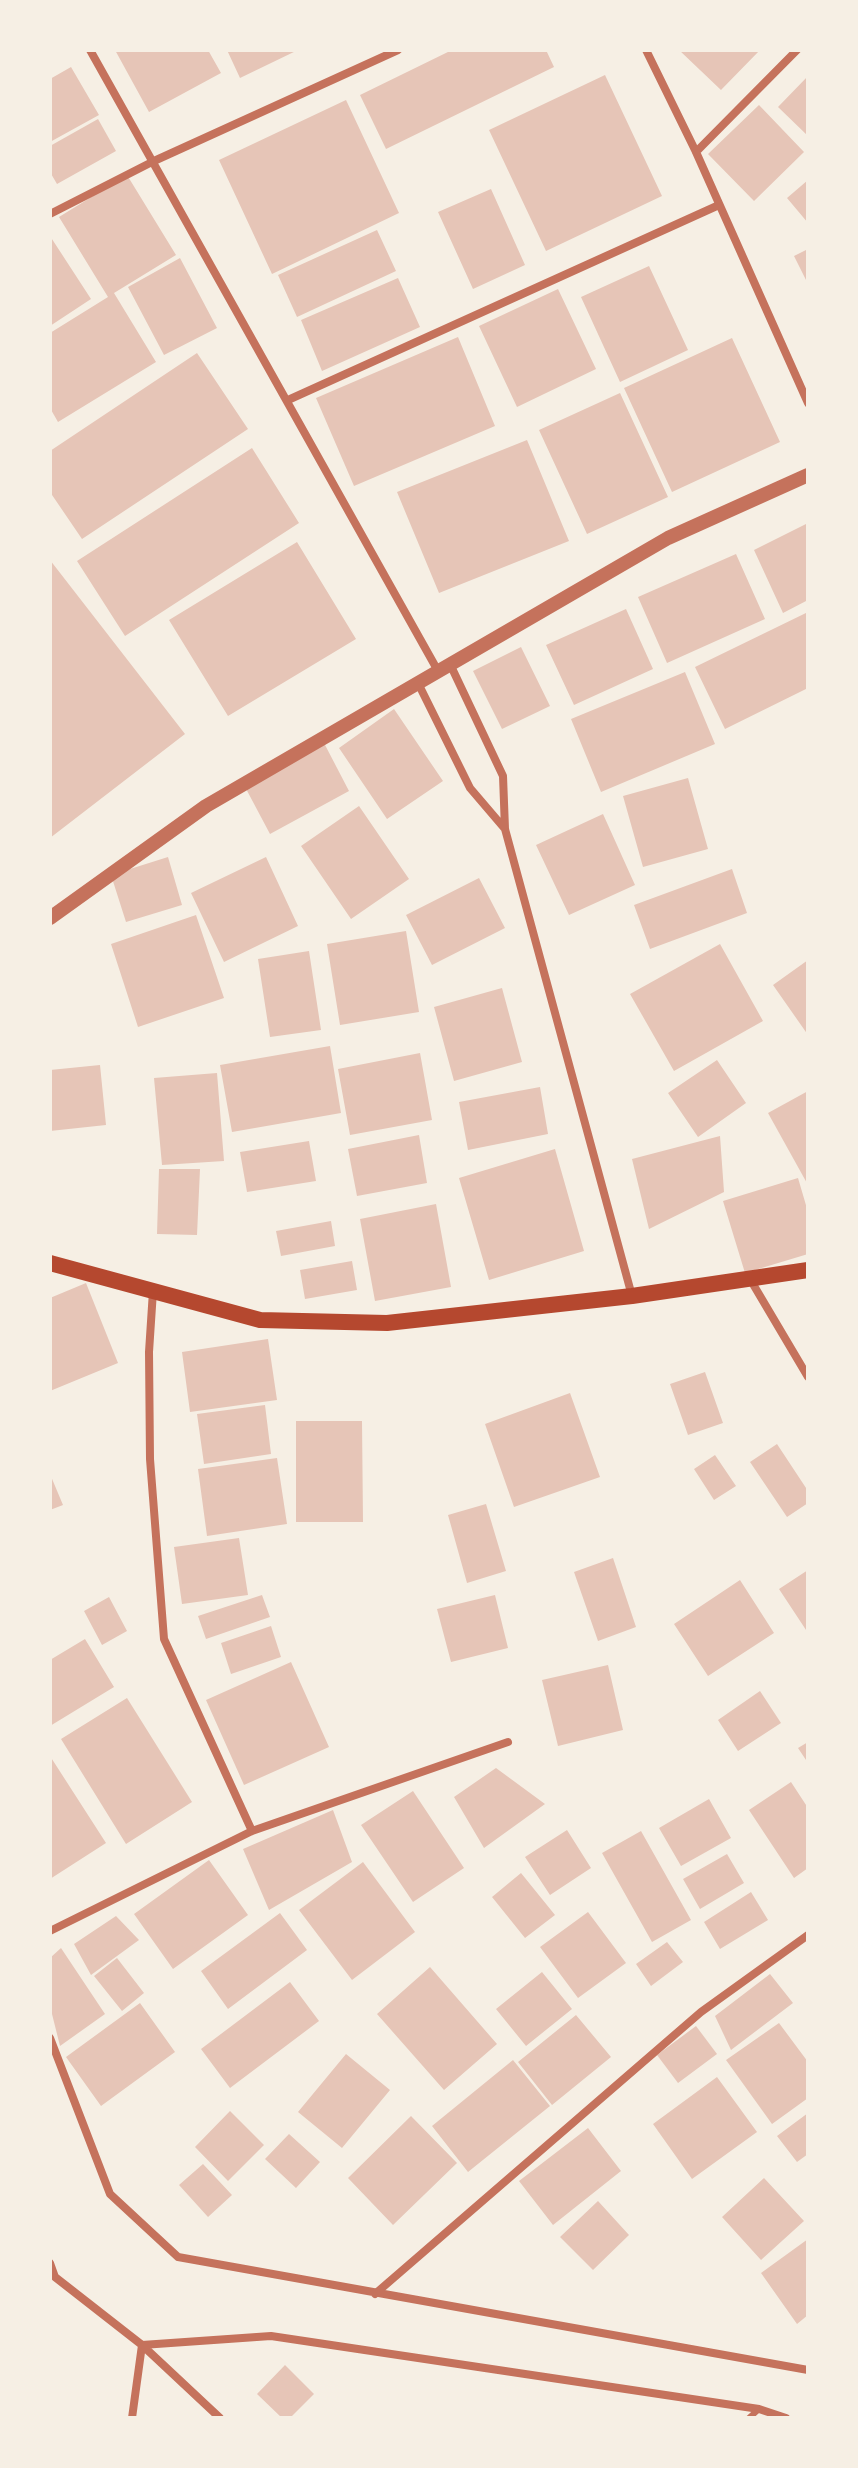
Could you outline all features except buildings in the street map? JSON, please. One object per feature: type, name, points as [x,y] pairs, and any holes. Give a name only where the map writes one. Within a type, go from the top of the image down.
[{"type":"main road","points":[[50,1263],[260,1320],[387,1323],[632,1296],[808,1270]]},
{"type":"street","points":[[90,50],[503,776],[505,829],[632,1296]]},
{"type":"street","points":[[50,214],[154,161],[398,50]]},
{"type":"street","points":[[646,50],[696,152],[808,403]]},
{"type":"street","points":[[696,152],[797,50]]},
{"type":"street","points":[[288,400],[719,205]]},
{"type":"street","points":[[50,918],[206,806],[668,538],[808,475]]},
{"type":"street","points":[[418,683],[470,788],[505,829]]},
{"type":"street","points":[[750,1278],[808,1377]]},
{"type":"street","points":[[153,1291],[149,1352],[150,1459],[164,1639],[252,1831]]},
{"type":"street","points":[[50,1931],[252,1831],[508,1742]]},
{"type":"street","points":[[375,2294],[701,2012],[808,1935]]},
{"type":"street","points":[[50,2038],[110,2194],[178,2257],[808,2370]]},
{"type":"street","points":[[50,2263],[55,2277],[142,2345],[220,2418]]},
{"type":"street","points":[[142,2345],[271,2336],[759,2409],[786,2418]]},
{"type":"street","points":[[132,2418],[142,2345]]},
{"type":"lane","points":[[749,2418],[759,2409]]}]
